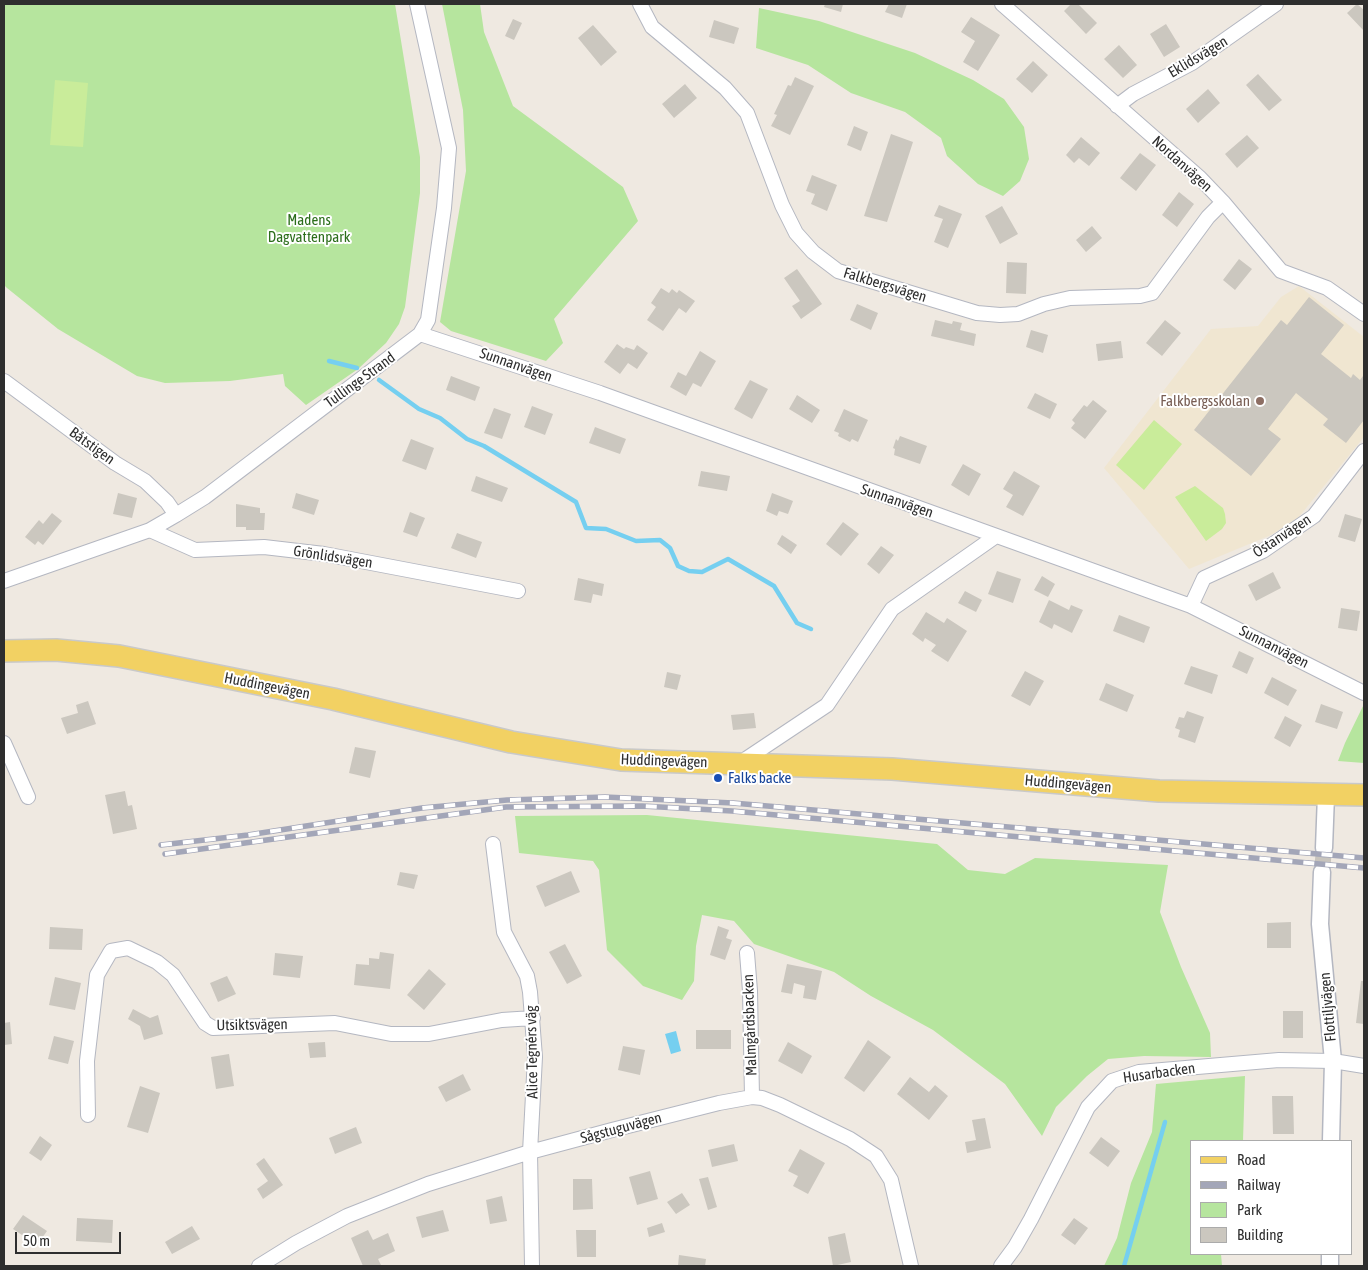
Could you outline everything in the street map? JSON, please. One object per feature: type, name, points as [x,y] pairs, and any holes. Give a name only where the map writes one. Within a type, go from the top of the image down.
[{"type":"main road","name":"Huddingevägen","points":[[4,651],[56,650],[119,656],[334,699],[511,742],[574,753],[646,762],[740,763],[892,769],[1159,791],[1364,795]]},
{"type":"street","points":[[417,4],[449,148],[444,208],[428,320],[420,334]]},
{"type":"street","name":"Falkbergsvägen","points":[[640,4],[652,26],[725,88],[747,114],[782,205],[796,233],[813,252],[838,271],[977,313],[1000,315],[1018,314],[1044,304],[1070,298],[1140,296],[1152,293],[1208,217],[1223,202]]},
{"type":"street","name":"Nordanvägen","points":[[1002,4],[1175,155],[1223,202],[1281,272],[1327,288],[1364,314]]},
{"type":"street","name":"Eklidsvägen","points":[[1117,106],[1133,94],[1192,63],[1276,4]]},
{"type":"street","name":"Tullinge Strand","points":[[4,581],[150,530],[176,515],[205,497],[420,334]]},
{"type":"street","name":"Sunnanvägen","points":[[420,334],[600,393],[1191,606],[1364,693]]},
{"type":"street","name":"Båtstigen","points":[[4,382],[145,482],[167,502],[176,515]]},
{"type":"street","name":"Östanvägen","points":[[1191,606],[1204,578],[1263,551],[1310,520],[1364,451]]},
{"type":"street","name":"Grönlidsvägen","points":[[150,530],[195,550],[264,547],[324,554],[518,591]]},
{"type":"street","points":[[740,763],[826,705],[892,609],[996,536]]},
{"type":"street","points":[[4,743],[28,797]]},
{"type":"street","points":[[1324,848],[1326,794]]},
{"type":"street","name":"Alice Tegnérs väg","points":[[493,844],[504,932],[527,976],[533,1018],[534,1075],[530,1152],[532,1266]]},
{"type":"street","name":"Flottiljvägen","points":[[1322,872],[1320,924],[1333,1060],[1331,1140]]},
{"type":"street","name":"Utsiktsvägen","points":[[88,1115],[87,1061],[98,975],[111,951],[128,948],[157,962],[173,975],[205,1024],[213,1028],[335,1023],[391,1034],[429,1034],[502,1020],[533,1018]]},
{"type":"street","name":"Malmgårdsbacken","points":[[747,953],[751,1000],[752,1097]]},
{"type":"street","name":"Husarbacken","points":[[1001,1266],[1015,1248],[1031,1220],[1088,1107],[1112,1081],[1123,1076],[1148,1072],[1279,1060],[1333,1060],[1364,1066]]},
{"type":"street","name":"Sågstuguvägen","points":[[260,1266],[296,1243],[338,1220],[392,1196],[530,1152],[711,1105],[752,1097],[762,1098],[780,1105],[850,1139],[876,1156],[891,1180],[912,1266]]},
{"type":"shaded area","name":"Falkbergsskolan","points":[[1299,286],[1364,337],[1364,437],[1298,518],[1271,535],[1189,569],[1104,468],[1211,329],[1258,326],[1281,297]]},
{"type":"green space","name":"Madens Dagvattenpark","points":[[4,4],[395,4],[420,157],[420,193],[405,307],[399,324],[386,343],[358,369],[306,405],[285,386],[283,374],[230,381],[165,383],[137,376],[58,329],[7,288],[4,285]]},
{"type":"green space","points":[[442,4],[480,4],[484,32],[513,106],[623,187],[638,221],[554,319],[563,343],[546,361],[451,331],[440,322],[466,171],[463,110]]},
{"type":"green space","points":[[759,8],[819,21],[915,53],[973,80],[1004,99],[1024,127],[1029,159],[1020,181],[1003,196],[978,184],[947,156],[941,138],[905,112],[851,93],[808,65],[756,48]]},
{"type":"green space","points":[[55,80],[88,83],[83,147],[50,145]]},
{"type":"green space","points":[[1154,420],[1182,444],[1144,490],[1116,465]]},
{"type":"green space","points":[[1195,486],[1223,508],[1225,514],[1226,523],[1222,529],[1206,541],[1175,497]]},
{"type":"green space","points":[[1364,704],[1364,763],[1338,761],[1345,743]]},
{"type":"green space","points":[[647,815],[937,844],[968,870],[1005,874],[1035,858],[1168,865],[1160,912],[1181,967],[1210,1033],[1211,1057],[1144,1056],[1108,1059],[1087,1076],[1056,1107],[1042,1136],[1005,1084],[933,1030],[871,996],[834,972],[754,944],[734,921],[702,915],[696,946],[694,981],[682,1000],[643,986],[607,950],[599,870],[593,861],[519,853],[515,816]]},
{"type":"green space","points":[[1245,1076],[1243,1140],[1190,1140],[1190,1255],[1221,1255],[1222,1266],[1104,1266],[1117,1238],[1131,1183],[1152,1132],[1156,1084]]},
{"type":"water","points":[[676,1031],[681,1051],[671,1054],[665,1034]]},
{"type":"building","points":[[825,4],[843,4],[841,12],[824,7]]},
{"type":"building","points":[[889,4],[907,4],[902,18],[885,12]]},
{"type":"building","points":[[1071,4],[1078,4],[1097,23],[1086,34],[1064,11]]},
{"type":"building","points":[[1357,4],[1364,10],[1364,31],[1347,13]]},
{"type":"building","points":[[971,17],[1000,35],[978,71],[963,62],[975,41],[961,32]]},
{"type":"building","points":[[513,19],[522,23],[514,40],[505,36]]},
{"type":"building","points":[[714,20],[739,28],[734,44],[709,37]]},
{"type":"building","points":[[1166,24],[1180,47],[1164,57],[1150,34]]},
{"type":"building","points":[[593,25],[617,52],[601,66],[578,38]]},
{"type":"building","points":[[1119,45],[1137,65],[1123,78],[1104,59]]},
{"type":"building","points":[[1033,61],[1048,75],[1032,93],[1016,79]]},
{"type":"building","points":[[1258,74],[1282,100],[1269,111],[1246,85]]},
{"type":"building","points":[[795,77],[814,86],[790,135],[771,126],[777,115],[774,114],[788,85],[791,86]]},
{"type":"building","points":[[685,84],[697,98],[674,118],[662,104]]},
{"type":"building","points":[[1208,89],[1220,103],[1198,123],[1186,109]]},
{"type":"building","points":[[854,126],[868,132],[861,151],[847,145]]},
{"type":"building","points":[[891,134],[913,142],[887,222],[864,216]]},
{"type":"building","points":[[1247,135],[1259,148],[1237,168],[1225,154]]},
{"type":"building","points":[[1081,137],[1100,153],[1089,166],[1079,158],[1074,163],[1066,155]]},
{"type":"building","points":[[1140,153],[1156,165],[1136,191],[1120,178]]},
{"type":"building","points":[[812,175],[837,185],[827,211],[811,204],[815,194],[806,191]]},
{"type":"building","points":[[1179,192],[1194,204],[1177,227],[1162,215]]},
{"type":"building","points":[[939,205],[962,214],[948,248],[934,242],[943,219],[934,216]]},
{"type":"building","points":[[1002,206],[1018,234],[1000,244],[985,216]]},
{"type":"building","points":[[1092,226],[1102,238],[1086,252],[1076,240]]},
{"type":"building","points":[[1239,259],[1252,269],[1235,290],[1223,280]]},
{"type":"building","points":[[1007,262],[1027,263],[1026,294],[1006,293]]},
{"type":"building","points":[[797,269],[822,304],[801,319],[792,306],[800,301],[784,278]]},
{"type":"building","points":[[661,288],[669,293],[672,289],[677,293],[679,290],[695,301],[686,313],[679,308],[663,331],[647,320],[656,307],[651,303]]},
{"type":"building","points":[[1309,297],[1344,325],[1321,354],[1351,378],[1353,374],[1360,380],[1364,377],[1364,420],[1346,443],[1323,425],[1328,419],[1296,393],[1268,429],[1281,439],[1251,476],[1194,430],[1281,320],[1287,325]]},
{"type":"building","points":[[857,304],[878,313],[871,330],[850,320]]},
{"type":"building","points":[[935,320],[952,324],[953,321],[962,323],[960,330],[976,334],[974,346],[931,336]]},
{"type":"building","points":[[1165,320],[1181,333],[1162,356],[1146,343]]},
{"type":"building","points":[[1031,330],[1048,335],[1043,353],[1026,347]]},
{"type":"building","points":[[1121,341],[1123,358],[1098,361],[1096,344]]},
{"type":"building","points":[[617,344],[624,349],[626,347],[634,350],[637,345],[648,353],[637,369],[628,363],[620,374],[604,362]]},
{"type":"building","points":[[700,351],[716,361],[701,387],[693,383],[686,396],[670,387],[678,372],[686,376]]},
{"type":"building","points":[[451,376],[480,387],[475,401],[446,390]]},
{"type":"building","points":[[750,380],[768,389],[752,419],[734,409]]},
{"type":"building","points":[[1035,393],[1057,404],[1050,419],[1027,408]]},
{"type":"building","points":[[797,395],[820,410],[812,423],[789,409]]},
{"type":"building","points":[[1093,400],[1107,411],[1085,439],[1071,428],[1075,423],[1072,420],[1084,405],[1087,407]]},
{"type":"building","points":[[532,406],[553,414],[545,435],[524,427]]},
{"type":"building","points":[[494,408],[511,414],[502,439],[484,433]]},
{"type":"building","points":[[844,409],[868,420],[858,442],[852,439],[850,442],[838,436],[839,433],[834,431]]},
{"type":"building","points":[[595,427],[626,439],[620,454],[589,443]]},
{"type":"building","points":[[900,436],[927,446],[920,464],[894,455],[895,449],[893,448],[896,439],[898,441]]},
{"type":"building","points":[[411,439],[434,448],[426,470],[402,461]]},
{"type":"building","points":[[963,464],[981,474],[969,496],[951,485]]},
{"type":"building","points":[[701,471],[730,476],[727,491],[698,486]]},
{"type":"building","points":[[1014,471],[1040,486],[1023,516],[1006,507],[1013,495],[1003,489]]},
{"type":"building","points":[[476,476],[508,488],[502,502],[471,491]]},
{"type":"building","points":[[118,493],[137,498],[132,518],[113,514]]},
{"type":"building","points":[[296,493],[319,500],[314,515],[292,508]]},
{"type":"building","points":[[772,493],[793,501],[788,514],[779,511],[777,516],[766,511]]},
{"type":"building","points":[[236,504],[260,508],[260,513],[265,513],[264,530],[246,530],[246,527],[236,527]]},
{"type":"building","points":[[410,512],[425,518],[417,537],[403,532]]},
{"type":"building","points":[[52,513],[62,521],[43,545],[38,541],[35,545],[25,537],[39,520],[43,524]]},
{"type":"building","points":[[1345,514],[1362,519],[1355,542],[1338,537]]},
{"type":"building","points":[[843,522],[859,534],[841,556],[826,544]]},
{"type":"building","points":[[457,533],[482,542],[476,558],[451,548]]},
{"type":"building","points":[[782,535],[797,545],[791,554],[777,544]]},
{"type":"building","points":[[881,546],[894,555],[879,574],[867,564]]},
{"type":"building","points":[[997,571],[1021,579],[1013,603],[988,594]]},
{"type":"building","points":[[1273,572],[1281,588],[1256,601],[1248,585]]},
{"type":"building","points":[[1042,576],[1055,584],[1048,597],[1034,590]]},
{"type":"building","points":[[578,578],[604,584],[602,596],[593,594],[591,603],[574,600]]},
{"type":"building","points":[[965,591],[982,600],[976,612],[958,603]]},
{"type":"building","points":[[1049,600],[1069,610],[1071,605],[1083,610],[1072,633],[1054,624],[1052,629],[1039,622]]},
{"type":"building","points":[[1341,608],[1360,611],[1357,631],[1338,628]]},
{"type":"building","points":[[926,612],[944,623],[947,618],[967,631],[948,662],[931,651],[936,645],[925,638],[923,642],[912,634]]},
{"type":"building","points":[[1119,615],[1150,627],[1144,643],[1113,631]]},
{"type":"building","points":[[1239,651],[1254,658],[1247,674],[1232,667]]},
{"type":"building","points":[[1191,666],[1218,675],[1212,694],[1184,684]]},
{"type":"building","points":[[1025,671],[1044,681],[1030,706],[1011,696]]},
{"type":"building","points":[[667,672],[681,675],[677,690],[664,687]]},
{"type":"building","points":[[1272,677],[1297,690],[1288,706],[1264,693]]},
{"type":"building","points":[[1106,683],[1134,695],[1127,712],[1099,700]]},
{"type":"building","points":[[88,701],[96,724],[67,734],[61,718],[78,713],[76,705]]},
{"type":"building","points":[[1321,704],[1343,712],[1337,729],[1315,722]]},
{"type":"building","points":[[1187,711],[1204,717],[1195,743],[1178,737],[1180,730],[1175,728],[1179,717],[1184,718]]},
{"type":"building","points":[[754,713],[756,728],[733,730],[731,715]]},
{"type":"building","points":[[1285,716],[1302,725],[1290,747],[1274,738]]},
{"type":"building","points":[[355,747],[376,751],[370,778],[349,773]]},
{"type":"building","points":[[125,791],[128,806],[132,805],[137,829],[113,834],[105,795]]},
{"type":"building","points":[[571,871],[580,892],[545,907],[536,886]]},
{"type":"building","points":[[400,872],[418,875],[414,889],[397,885]]},
{"type":"building","points":[[1291,922],[1291,948],[1267,948],[1267,923]]},
{"type":"building","points":[[718,926],[729,930],[726,938],[732,940],[725,960],[710,955]]},
{"type":"building","points":[[50,927],[83,929],[82,950],[49,949]]},
{"type":"building","points":[[565,944],[582,976],[567,984],[549,952]]},
{"type":"building","points":[[380,952],[394,954],[390,989],[354,985],[356,964],[369,965],[369,958],[379,959]]},
{"type":"building","points":[[275,953],[303,956],[300,978],[273,975]]},
{"type":"building","points":[[787,964],[822,971],[816,1000],[803,998],[805,986],[794,983],[792,994],[781,992]]},
{"type":"building","points":[[429,969],[446,984],[424,1010],[407,995]]},
{"type":"building","points":[[227,976],[236,994],[218,1002],[210,983]]},
{"type":"building","points":[[55,977],[81,983],[75,1010],[49,1005]]},
{"type":"building","points":[[1361,981],[1364,981],[1364,1024],[1356,1023]]},
{"type":"building","points":[[133,1009],[150,1018],[158,1015],[163,1034],[144,1040],[140,1026],[128,1019]]},
{"type":"building","points":[[1283,1011],[1303,1011],[1303,1038],[1283,1038]]},
{"type":"building","points":[[10,1022],[12,1044],[4,1045],[4,1023]]},
{"type":"building","points":[[696,1030],[731,1030],[731,1049],[696,1049]]},
{"type":"building","points":[[54,1036],[74,1041],[68,1064],[48,1059]]},
{"type":"building","points":[[868,1040],[891,1057],[864,1092],[844,1078]]},
{"type":"building","points":[[325,1042],[326,1057],[310,1058],[308,1043]]},
{"type":"building","points":[[788,1042],[812,1056],[802,1074],[778,1061]]},
{"type":"building","points":[[623,1046],[645,1050],[640,1075],[618,1070]]},
{"type":"building","points":[[229,1054],[234,1086],[216,1089],[211,1057]]},
{"type":"building","points":[[463,1074],[471,1090],[446,1102],[438,1087]]},
{"type":"building","points":[[910,1077],[929,1092],[935,1085],[948,1096],[929,1120],[897,1094]]},
{"type":"building","points":[[140,1086],[160,1093],[148,1133],[127,1127]]},
{"type":"building","points":[[1272,1096],[1293,1096],[1294,1134],[1273,1134]]},
{"type":"building","points":[[985,1118],[991,1148],[967,1153],[965,1142],[976,1140],[972,1120]]},
{"type":"building","points":[[356,1127],[362,1143],[335,1154],[329,1138]]},
{"type":"building","points":[[40,1136],[52,1145],[41,1161],[29,1153]]},
{"type":"building","points":[[1101,1137],[1120,1151],[1108,1167],[1089,1153]]},
{"type":"building","points":[[734,1144],[738,1161],[712,1167],[708,1150]]},
{"type":"building","points":[[800,1149],[825,1163],[808,1194],[793,1186],[798,1176],[788,1171]]},
{"type":"building","points":[[264,1158],[283,1185],[263,1199],[257,1189],[268,1181],[256,1164]]},
{"type":"building","points":[[650,1171],[658,1199],[637,1205],[629,1177]]},
{"type":"building","points":[[708,1177],[717,1207],[708,1210],[699,1179]]},
{"type":"building","points":[[573,1179],[592,1179],[593,1209],[573,1210]]},
{"type":"building","points":[[682,1193],[690,1205],[676,1214],[667,1202]]},
{"type":"building","points":[[502,1196],[507,1221],[490,1224],[486,1200]]},
{"type":"building","points":[[443,1210],[449,1231],[422,1238],[416,1217]]},
{"type":"building","points":[[23,1215],[47,1231],[37,1245],[13,1229]]},
{"type":"building","points":[[77,1218],[113,1220],[112,1243],[76,1241]]},
{"type":"building","points":[[1074,1218],[1088,1228],[1075,1245],[1061,1235]]},
{"type":"building","points":[[662,1223],[665,1232],[649,1237],[647,1228]]},
{"type":"building","points":[[192,1226],[200,1239],[172,1254],[165,1242]]},
{"type":"building","points":[[368,1230],[373,1240],[388,1233],[395,1251],[378,1259],[381,1265],[379,1266],[363,1266],[351,1238]]},
{"type":"building","points":[[576,1230],[596,1230],[596,1257],[577,1257]]},
{"type":"building","points":[[845,1233],[851,1262],[833,1266],[828,1237]]},
{"type":"building","points":[[679,1255],[706,1259],[705,1266],[678,1266]]},
{"type":"waterway","points":[[329,361],[357,368]]},
{"type":"waterway","points":[[379,380],[419,409],[440,418],[467,439],[484,446],[576,502],[586,528],[606,529],[636,541],[660,540],[670,548],[678,566],[689,571],[702,572],[728,559],[774,586],[797,623],[811,629]]},
{"type":"waterway","points":[[1124,1266],[1165,1122]]},
{"type":"tunnel","points":[[1322,872],[1324,848]]},
{"type":"railway","points":[[161,845],[248,835],[422,808],[507,800],[605,797],[733,803],[1364,858]]},
{"type":"railway","points":[[165,854],[506,807],[642,806],[732,811],[1364,868]]},
{"type":"place","name":"Falkbergsskolan","points":[[1260,401]]},
{"type":"place","name":"Falks backe","points":[[718,778]]}]
